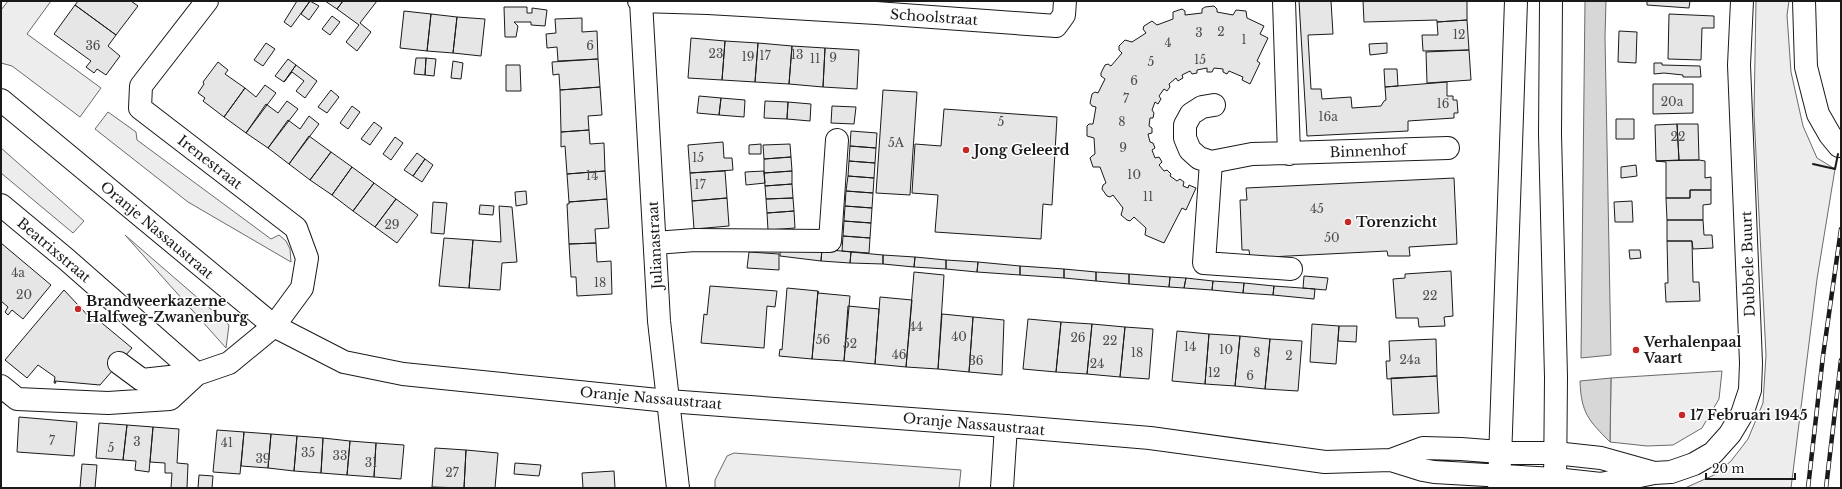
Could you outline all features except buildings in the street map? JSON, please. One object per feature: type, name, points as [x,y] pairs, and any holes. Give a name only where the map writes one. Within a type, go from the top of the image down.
[{"type":"street","name":"Irenestraat","points":[[207,1],[141,86],[140,108],[296,228],[307,258],[302,288],[274,326]]},
{"type":"street","name":"Schoolstraat","points":[[641,1],[708,3],[868,12],[1056,26],[1064,15],[1064,1]]},
{"type":"street","name":"Julianastraat","points":[[641,1],[659,321],[678,488]]},
{"type":"street","points":[[1284,1],[1289,154]]},
{"type":"street","points":[[1499,482],[1516,1]]},
{"type":"street","points":[[1551,1],[1550,134],[1556,377],[1555,484]]},
{"type":"street","name":"Dubbele Buurt","points":[[1555,484],[1601,484],[1654,473],[1671,472],[1683,469],[1713,453],[1730,434],[1742,414],[1750,390],[1751,356],[1739,65],[1742,1]]},
{"type":"street","points":[[1804,1],[1806,67],[1818,114],[1830,135],[1839,146]]},
{"type":"street","name":"Oranje Nassaustraat","points":[[1,100],[274,326],[344,362],[403,374],[668,401],[1150,438],[1325,462],[1391,460],[1429,471],[1499,482],[1555,484]]},
{"type":"street","points":[[1214,105],[1202,107],[1191,114],[1185,125],[1185,138],[1190,150],[1199,158],[1211,162],[1204,263],[1291,269]]},
{"type":"street","points":[[655,243],[695,240],[830,241],[837,140]]},
{"type":"street","name":"Binnenhof","points":[[1211,162],[1252,154],[1448,148]]},
{"type":"street","name":"Beatrixstraat","points":[[1,205],[66,259],[197,374]]},
{"type":"street","points":[[119,363],[142,380],[197,374],[229,363],[274,326]]},
{"type":"street","points":[[1,386],[17,399],[108,403],[170,399],[197,374]]},
{"type":"street","points":[[1002,488],[1006,426]]},
{"type":"street","name":"Oranje Nassaustraat","points":[[1391,460],[1423,448],[1555,453]]},
{"type":"street","name":"Dubbele Buurt","points":[[1555,453],[1601,458],[1654,473]]},
{"type":"shaded area","points":[[8,1],[51,1],[27,34],[101,88],[80,117],[12,66],[1,63],[1,10]]},
{"type":"shaded area","points":[[1585,1],[1606,1],[1605,37],[1611,355],[1581,358]]},
{"type":"shaded area","points":[[1756,1],[1789,1],[1787,15],[1791,72],[1803,126],[1817,158],[1835,169],[1817,279],[1791,488],[1685,488],[1714,475],[1731,461],[1748,439],[1763,403],[1766,355],[1754,114]]},
{"type":"shaded area","points":[[108,112],[136,132],[137,140],[271,239],[279,235],[286,241],[290,249],[291,262],[188,202],[95,129]]},
{"type":"shaded area","points":[[1,148],[84,221],[73,233],[1,173]]},
{"type":"shaded area","points":[[125,235],[229,325],[226,348]]},
{"type":"shaded area","points":[[1722,371],[1719,399],[1702,428],[1673,445],[1647,446],[1610,442],[1611,378]]},
{"type":"shaded area","points":[[1611,378],[1610,442],[1592,422],[1584,409],[1580,381]]},
{"type":"shaded area","points":[[734,453],[961,470],[959,488],[715,488],[715,480],[727,456]]},
{"type":"railway","points":[[1808,488],[1823,356],[1841,229]]},
{"type":"railway","points":[[1826,488],[1841,360]]},
{"type":"wall","points":[[1813,164],[1835,169],[1838,154]]},
{"type":"place","name":"Jong Geleerd","points":[[966,150]]},
{"type":"place","name":"Torenzicht","points":[[1348,222]]},
{"type":"place","name":"Brandweerkazerne Halfweg-Zwanenburg","points":[[78,309]]},
{"type":"place","name":"Verhalenpaal Vaart","points":[[1636,350]]},
{"type":"place","name":"17 Februari 1945","points":[[1682,415]]}]
